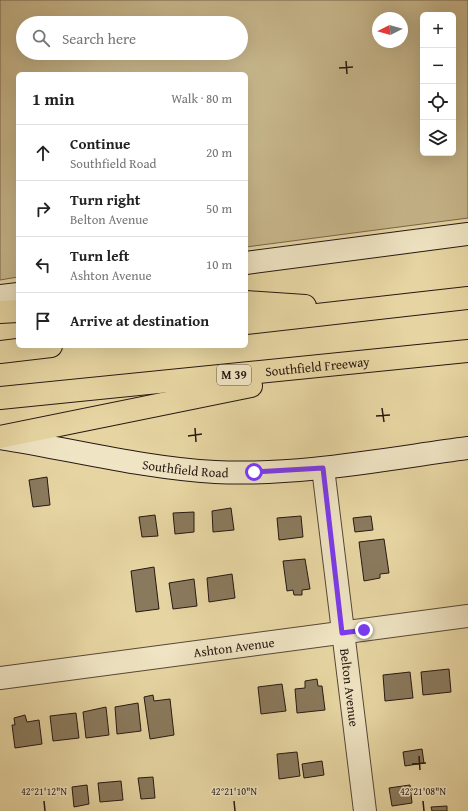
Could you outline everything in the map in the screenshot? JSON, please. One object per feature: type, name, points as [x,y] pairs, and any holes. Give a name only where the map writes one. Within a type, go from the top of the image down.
[{"type":"highway","points":[[248,323],[356,309],[468,298]]},
{"type":"highway","points":[[248,302],[356,309]]},
{"type":"highway","points":[[0,312],[16,311]]},
{"type":"highway","points":[[0,352],[34,348]]},
{"type":"highway","name":"Southfield Freeway","points":[[0,398],[362,363],[468,351]]},
{"type":"highway","points":[[0,438],[362,363]]},
{"type":"street","points":[[248,263],[468,234]]},
{"type":"street","points":[[0,296],[16,294]]},
{"type":"street","name":"Southfield Road","points":[[0,438],[181,469],[254,472],[323,468],[468,448]]},
{"type":"street","name":"Belton Avenue","points":[[323,468],[365,811]]},
{"type":"street","name":"Ashton Avenue","points":[[0,678],[468,616]]},
{"type":"shaded area","points":[[0,0],[468,0],[468,218],[248,247],[248,72],[16,72],[16,277],[0,280]]},
{"type":"building","points":[[47,477],[50,505],[33,507],[29,480]]},
{"type":"building","points":[[231,508],[234,530],[213,532],[212,511]]},
{"type":"building","points":[[194,512],[194,532],[175,534],[173,513]]},
{"type":"building","points":[[155,515],[158,536],[142,537],[139,517]]},
{"type":"building","points":[[301,516],[303,537],[279,540],[277,518]]},
{"type":"building","points":[[371,516],[373,530],[355,532],[353,518]]},
{"type":"building","points":[[384,539],[389,573],[380,574],[380,578],[364,581],[359,542]]},
{"type":"building","points":[[305,559],[310,589],[302,590],[302,595],[294,595],[293,590],[287,591],[283,561]]},
{"type":"building","points":[[154,567],[159,609],[136,612],[131,571]]},
{"type":"building","points":[[232,574],[235,598],[209,602],[207,578]]},
{"type":"building","points":[[194,579],[197,606],[173,609],[169,583]]},
{"type":"building","points":[[449,669],[451,692],[423,695],[421,672]]},
{"type":"building","points":[[410,672],[413,698],[385,701],[383,675]]},
{"type":"building","points":[[317,679],[318,686],[322,686],[325,710],[297,713],[295,689],[305,688],[305,681]]},
{"type":"building","points":[[282,684],[286,711],[261,714],[258,687]]},
{"type":"building","points":[[153,695],[154,701],[170,699],[174,735],[150,739],[144,697]]},
{"type":"building","points":[[138,703],[141,731],[117,734],[115,707]]},
{"type":"building","points":[[106,707],[109,735],[86,738],[83,712]]},
{"type":"building","points":[[76,713],[79,738],[53,741],[50,716]]},
{"type":"building","points":[[25,715],[27,722],[39,720],[42,744],[15,748],[12,725],[15,725],[14,718]]},
{"type":"building","points":[[422,749],[424,763],[405,766],[403,752]]},
{"type":"building","points":[[297,752],[300,776],[279,779],[277,754]]},
{"type":"building","points":[[322,761],[324,775],[304,778],[302,764]]},
{"type":"building","points":[[153,777],[155,798],[141,799],[138,778]]},
{"type":"building","points":[[121,781],[123,800],[100,802],[98,783]]},
{"type":"building","points":[[87,785],[89,804],[74,807],[72,787]]},
{"type":"building","points":[[410,785],[412,803],[392,806],[389,788]]},
{"type":"building","points":[[447,806],[447,811],[432,811],[431,807]]},
{"type":"route","points":[[254,472],[323,468],[342,633],[364,630]]}]
